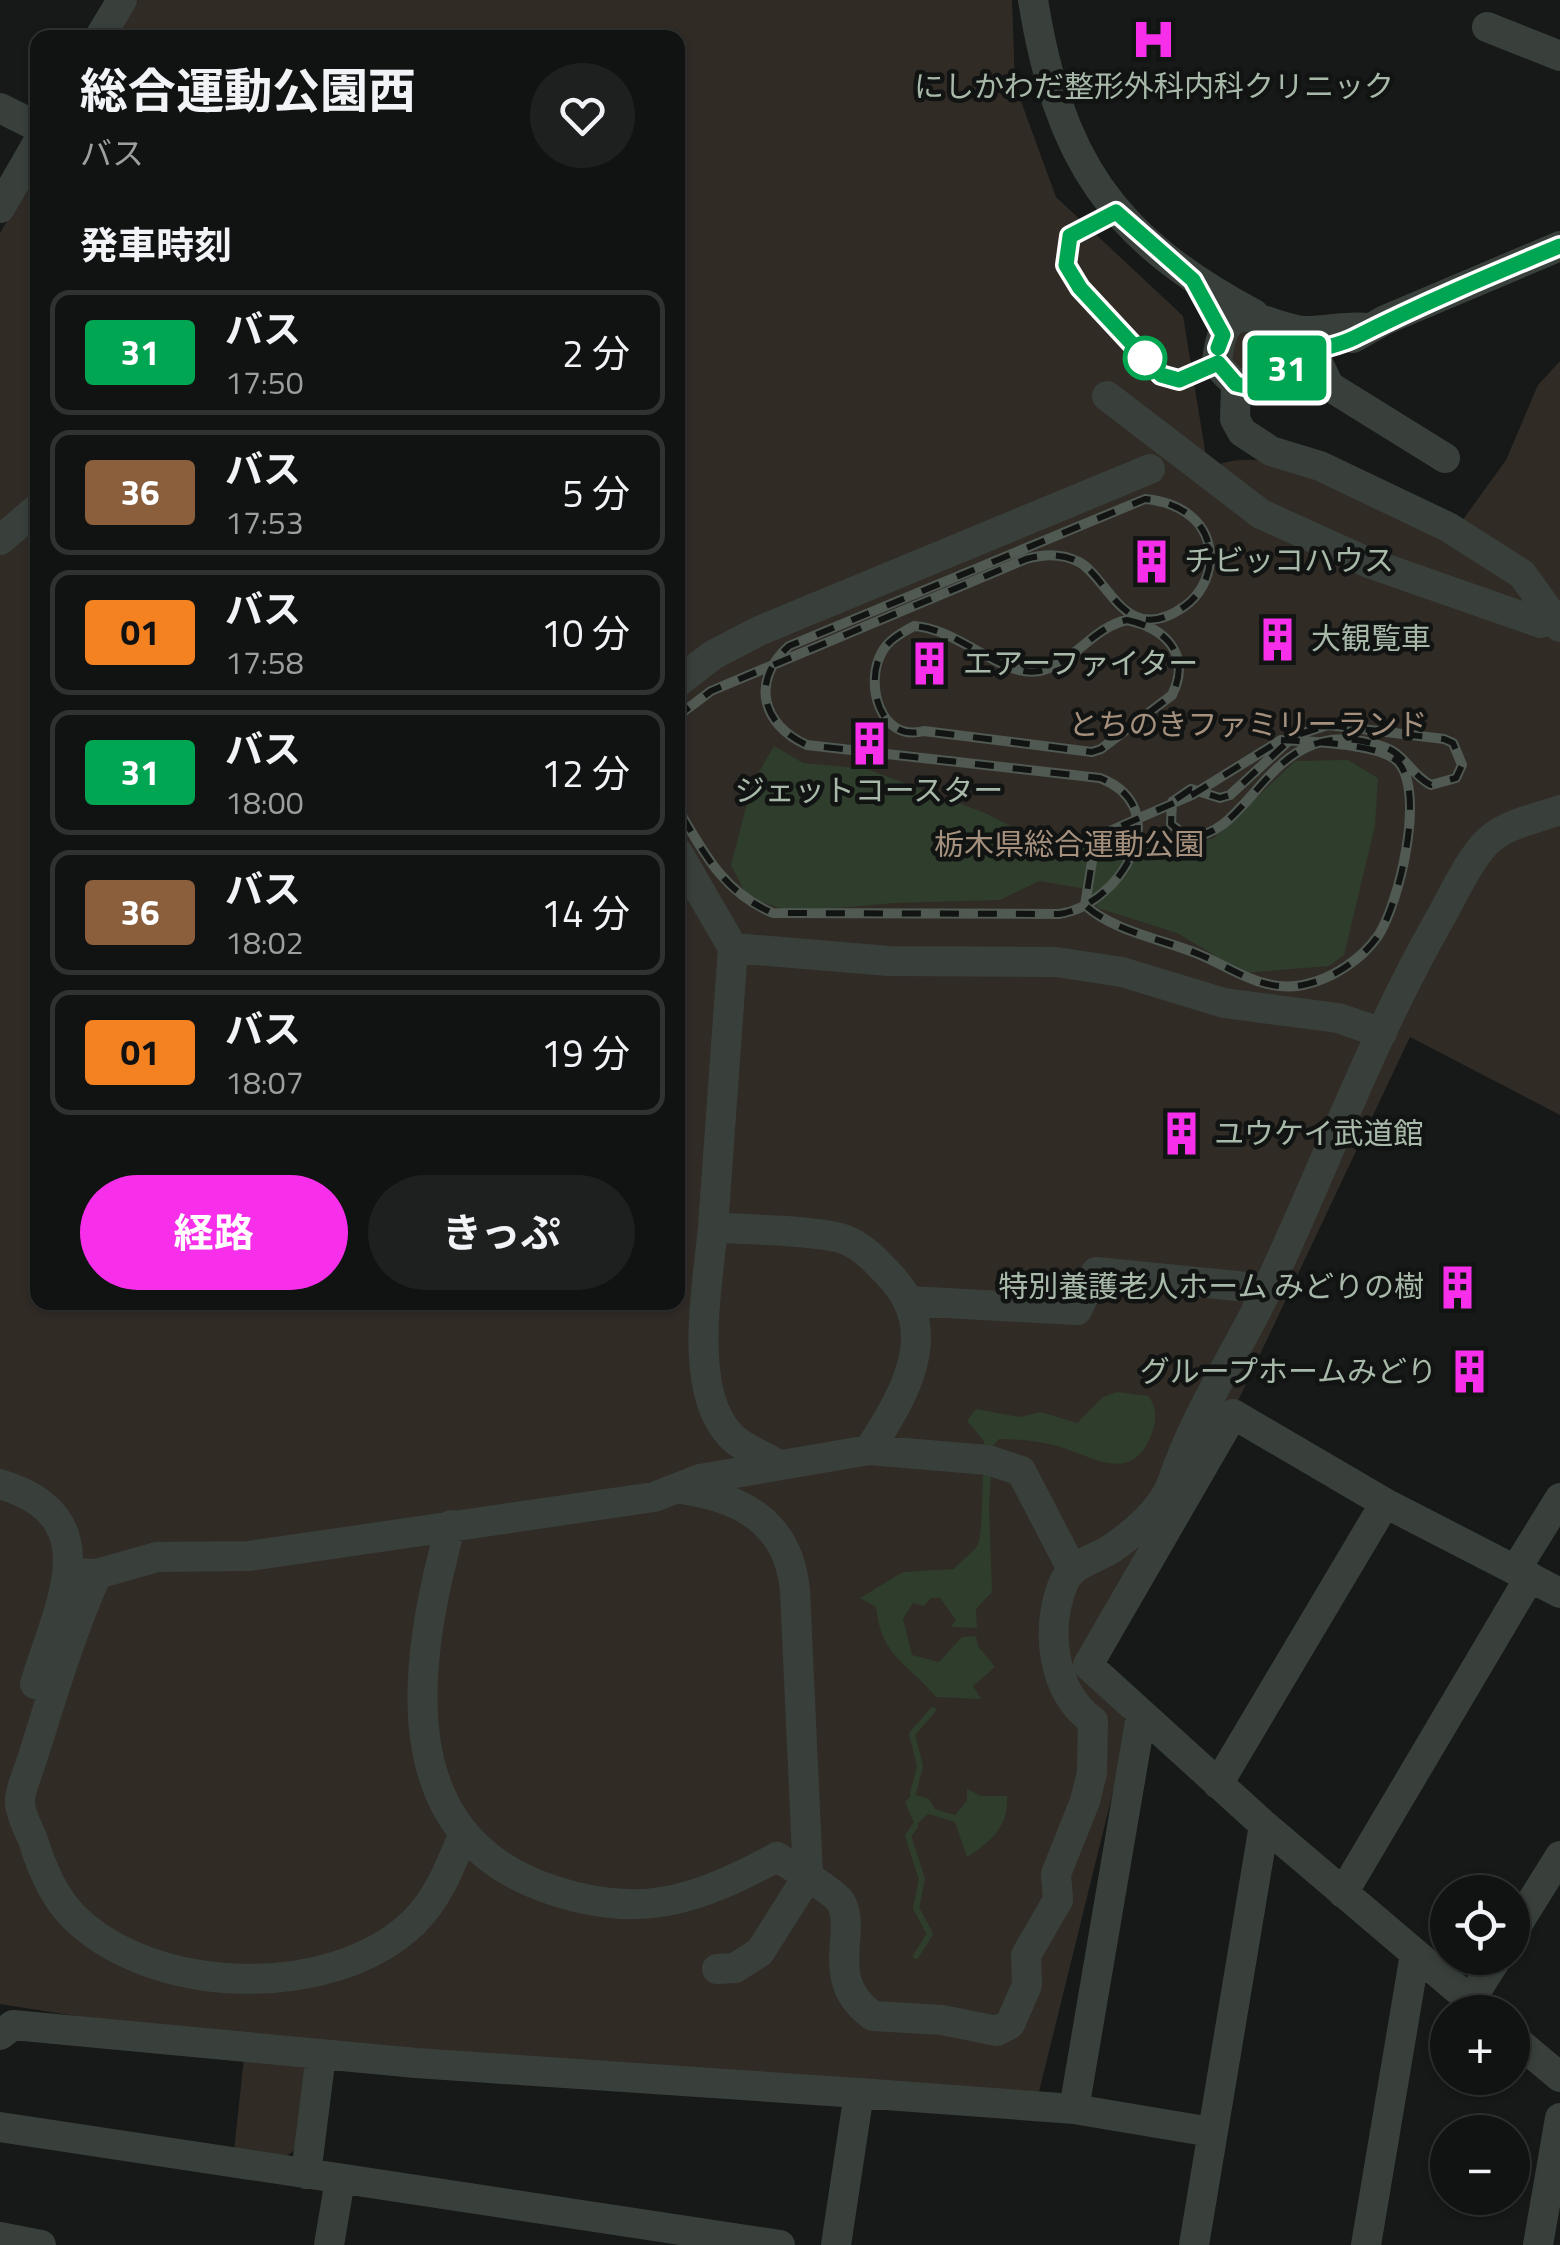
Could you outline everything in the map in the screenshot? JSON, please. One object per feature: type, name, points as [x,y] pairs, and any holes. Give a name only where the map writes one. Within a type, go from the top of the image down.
[{"type":"street","points":[[105,30],[122,0]]},
{"type":"street","points":[[1034,0],[1045,72],[1062,120],[1096,188],[1166,260],[1193,280],[1286,328],[1368,328]]},
{"type":"street","points":[[1487,27],[1560,56]]},
{"type":"street","points":[[0,108],[30,123]]},
{"type":"street","points":[[0,208],[30,156]]},
{"type":"street","points":[[1249,387],[1282,380],[1302,357],[1354,338],[1368,328],[1560,246]]},
{"type":"street","points":[[1193,280],[1223,335]]},
{"type":"street","points":[[1254,314],[1240,319],[1223,335],[1218,363],[1249,387],[1270,435],[1320,466],[1448,527],[1522,574],[1551,625]]},
{"type":"street","points":[[1286,328],[1302,357],[1329,386],[1445,458]]},
{"type":"street","points":[[1108,396],[1260,514],[1368,562],[1551,625]]},
{"type":"street","points":[[685,677],[713,655],[758,631],[1150,469]]},
{"type":"street","points":[[0,540],[30,515]]},
{"type":"street","points":[[452,1525],[426,1625],[420,1674],[424,1737],[442,1798],[462,1838],[522,1880],[570,1896],[624,1906],[671,1903],[724,1886],[777,1857],[808,1876],[842,1905],[846,1980],[864,2010],[873,2016],[942,2020],[997,2031],[1010,2024],[1027,1986],[1026,1956],[1032,1939],[1058,1900],[1056,1874],[1092,1773],[1093,1721],[1075,1708],[1056,1665],[1058,1603],[1072,1569],[1111,1549],[1150,1515],[1169,1491],[1183,1449],[1268,1289],[1415,963],[1485,844],[1508,828],[1560,810]]},
{"type":"street","points":[[685,873],[733,948],[703,1353],[720,1422],[716,1455],[690,1484]]},
{"type":"street","points":[[733,948],[889,961],[1056,962],[1122,972],[1224,1002],[1338,1018],[1382,1033]]},
{"type":"street","points":[[712,1227],[844,1239],[878,1261],[908,1301],[916,1318],[912,1379],[868,1450]]},
{"type":"street","points":[[908,1301],[1076,1310],[1096,1272],[1268,1289]]},
{"type":"street","points":[[1463,1995],[1264,1825],[1088,1665],[1232,1414],[1385,1503],[1560,1593]]},
{"type":"street","points":[[720,1422],[732,1438],[777,1464]]},
{"type":"street","points":[[83,1574],[157,1557],[250,1556],[654,1497],[690,1484],[777,1464],[868,1450],[988,1460],[1021,1471],[1072,1569]]},
{"type":"street","points":[[0,1484],[34,1494],[52,1510],[83,1574],[62,1666],[20,1803],[44,1874],[71,1914],[114,1947],[177,1971],[268,1980],[312,1974],[366,1954],[412,1924],[440,1891],[462,1838]]},
{"type":"street","points":[[690,1484],[757,1514],[792,1561],[808,1876],[760,1952],[736,1968],[716,1969]]},
{"type":"street","points":[[1343,1893],[1523,1573],[1560,1498]]},
{"type":"street","points":[[1218,1784],[1385,1503]]},
{"type":"street","points":[[0,1801],[83,1574]]},
{"type":"street","points":[[1074,2109],[1141,1716]]},
{"type":"street","points":[[1194,2245],[1264,1825]]},
{"type":"street","points":[[1530,1904],[1560,1856]]},
{"type":"street","points":[[1366,2245],[1416,1954]]},
{"type":"street","points":[[0,2035],[12,2025],[321,2055],[1074,2109],[1211,2132]]},
{"type":"street","points":[[1530,2051],[1560,2077]]},
{"type":"street","points":[[306,2174],[321,2055]]},
{"type":"street","points":[[836,2245],[859,2093]]},
{"type":"street","points":[[1538,2245],[1560,2118]]},
{"type":"street","points":[[0,2128],[708,2240],[780,2245]]},
{"type":"street","points":[[329,2245],[340,2180]]},
{"type":"street","points":[[0,2238],[41,2245]]},
{"type":"green space","name":"栃木県総合運動公園","points":[[138,0],[1012,0],[1015,85],[1056,197],[1183,316],[1206,456],[1216,465],[1243,460],[1304,470],[1335,481],[1449,539],[1506,460],[1538,385],[1560,361],[1560,1115],[1410,1037],[1228,1422],[1091,1659],[1129,1727],[1036,2104],[360,2061],[0,2004],[0,233],[30,182],[30,1310],[685,1310],[685,30],[120,30]]},
{"type":"green space","points":[[1241,328],[1282,339],[1269,379],[1232,373],[1233,333]]},
{"type":"green space","points":[[244,2057],[302,2063],[308,2070],[299,2147],[285,2157],[234,2151]]},
{"type":"shaded area","points":[[774,746],[803,763],[867,769],[985,813],[1020,831],[1067,844],[1130,842],[1158,852],[1214,838],[1295,761],[1348,760],[1378,778],[1375,826],[1344,955],[1329,966],[1244,973],[1177,933],[1098,908],[1087,889],[1039,881],[1000,900],[894,903],[793,912],[748,898],[731,865],[752,784]]},
{"type":"shaded area","points":[[1117,1392],[1148,1396],[1155,1409],[1152,1433],[1133,1460],[1108,1463],[1026,1440],[999,1439],[993,1446],[989,1505],[992,1592],[976,1609],[977,1628],[951,1627],[956,1620],[940,1598],[931,1598],[924,1606],[913,1603],[903,1619],[912,1655],[939,1662],[962,1637],[976,1636],[978,1646],[995,1667],[973,1686],[981,1699],[936,1697],[890,1648],[876,1607],[860,1598],[903,1572],[954,1569],[977,1546],[984,1441],[967,1421],[976,1409],[1020,1417],[1041,1412],[1077,1423],[1103,1397]]},
{"type":"shaded area","points":[[967,1789],[981,1796],[1007,1796],[1007,1806],[997,1832],[967,1857],[955,1822],[928,1814],[915,1826],[905,1802],[913,1794],[929,1799],[935,1809],[955,1815],[967,1801]]},
{"type":"waterway","points":[[913,1794],[920,1766],[912,1734],[933,1710]]},
{"type":"waterway","points":[[915,1826],[908,1836],[922,1879],[916,1908],[930,1934],[916,1956]]},
{"type":"railway","points":[[1145,499],[1170,504],[1191,516],[1209,546],[1208,574],[1202,586],[1190,602],[1164,617],[1147,620],[1133,615],[1079,562],[1046,555],[1026,559],[774,665],[789,646],[1145,499]]},
{"type":"railway","points":[[1127,620],[1153,629],[1171,645],[1177,655],[1177,680],[1172,695],[1101,749],[1092,752],[909,732],[896,728],[880,708],[875,679],[882,652],[892,640],[914,626],[948,635],[1010,667],[1039,671],[1127,620]]},
{"type":"railway","points":[[685,710],[711,691],[774,665]]},
{"type":"railway","points":[[685,821],[716,870],[741,894],[773,913],[1059,914],[1102,894],[1132,855],[1138,833],[1135,811],[1123,792],[1100,778],[807,745],[780,726],[771,714],[766,687],[774,665]]},
{"type":"railway","points":[[1328,725],[1444,739],[1453,743],[1462,765],[1456,778],[1431,785],[1384,747],[1345,739],[1314,744],[1289,758],[1230,818],[1210,832],[1187,837],[1171,824],[1172,802],[1191,789],[1220,798],[1230,795],[1294,736],[1328,725]]},
{"type":"railway","points":[[1281,740],[1376,751],[1398,762],[1406,777],[1410,822],[1394,900],[1378,936],[1354,960],[1314,982],[1274,985],[1123,928],[1085,905],[1093,855],[1112,830],[1192,795],[1281,740]]},
{"type":"bus line","name":"31","points":[[1218,348],[1223,335],[1193,280],[1116,212],[1070,236],[1066,265],[1080,288],[1161,375],[1179,380],[1218,363],[1229,380],[1252,390],[1262,390],[1282,380],[1290,363],[1313,352],[1354,338],[1385,320],[1560,246]]},
{"type":"place","name":"にしかわだ整形外科内科クリニック","points":[[1154,40]]},
{"type":"place","name":"チビッコハウス","points":[[1151,561]]},
{"type":"place","name":"大観覧車","points":[[1278,639]]},
{"type":"place","name":"エアーファイター","points":[[930,664]]},
{"type":"place","name":"ジェットコースター","points":[[869,744]]},
{"type":"place","name":"ユウケイ武道館","points":[[1181,1134]]},
{"type":"place","name":"特別養護老人ホーム みどりの樹","points":[[1457,1287]]},
{"type":"place","name":"グループホームみどり","points":[[1470,1372]]},
{"type":"park label","name":"とちのきファミリーランド","points":[[1248,725]]}]
